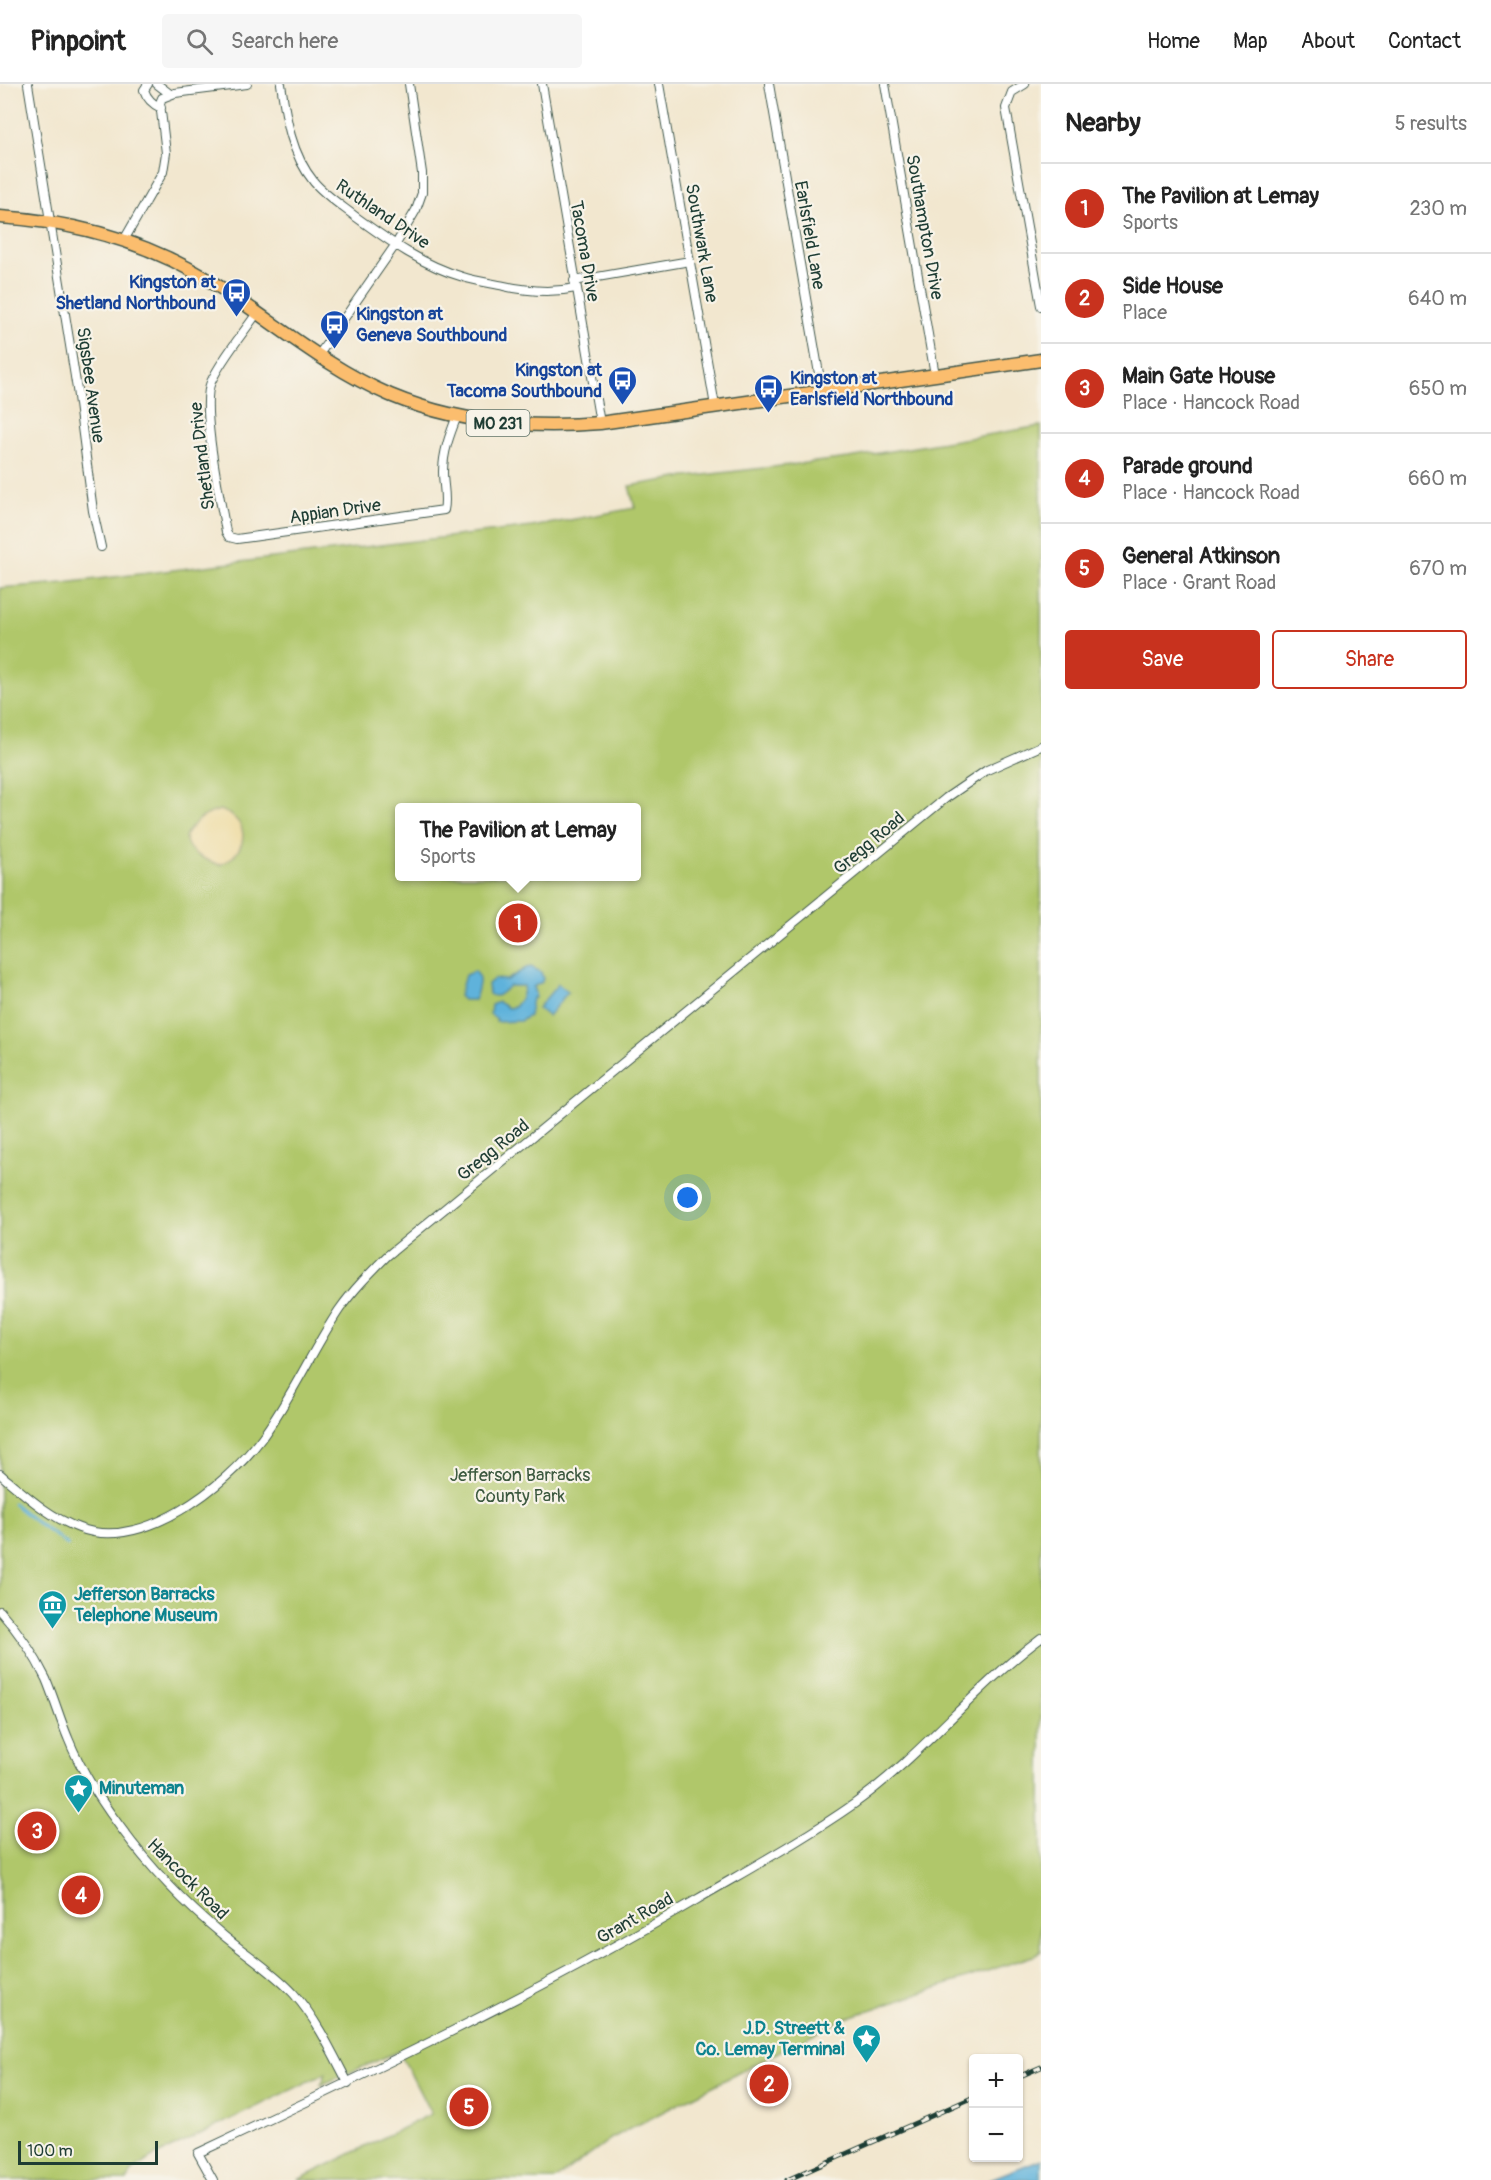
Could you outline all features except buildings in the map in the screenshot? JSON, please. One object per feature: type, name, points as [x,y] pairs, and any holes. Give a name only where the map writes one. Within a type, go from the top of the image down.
[{"type":"main road","name":"MO 231","points":[[0,218],[51,222],[93,230],[124,240],[181,264],[218,286],[318,356],[350,376],[390,395],[457,416],[522,425],[564,426],[600,423],[1041,360]]},
{"type":"street","name":"Sigsbee Avenue","points":[[28,84],[51,222],[93,511],[101,547]]},
{"type":"street","points":[[148,84],[144,90],[147,97],[154,105],[161,108]]},
{"type":"street","points":[[157,84],[170,94]]},
{"type":"street","points":[[124,240],[163,172],[166,153],[162,98],[170,94],[247,84]]},
{"type":"street","name":"Ruthland Drive","points":[[281,84],[286,121],[292,142],[314,182],[333,200],[396,244],[427,262],[462,277],[518,289],[563,291],[575,284],[690,261]]},
{"type":"street","points":[[318,356],[396,244],[416,210],[422,193],[422,173],[409,84]]},
{"type":"street","name":"Tacoma Drive","points":[[542,84],[600,423]]},
{"type":"street","name":"Southwark Lane","points":[[659,84],[715,406]]},
{"type":"street","name":"Earlsfield Lane","points":[[769,84],[822,391]]},
{"type":"street","name":"Southampton Drive","points":[[885,84],[935,375]]},
{"type":"street","points":[[1025,84],[1012,92],[1006,108],[1041,306]]},
{"type":"street","name":"Shetland Drive","points":[[229,537],[226,532],[208,419],[208,399],[210,384],[257,313]]},
{"type":"street","name":"Appian Drive","points":[[229,537],[237,539],[444,510],[446,504],[443,470],[446,449],[457,416]]},
{"type":"street","name":"Gregg Road","points":[[0,1474],[54,1516],[78,1528],[98,1533],[111,1534],[140,1529],[170,1516],[192,1502],[229,1473],[260,1441],[278,1415],[339,1311],[352,1293],[387,1256],[946,798],[987,770],[1041,746]]},
{"type":"street","name":"Hancock Road","points":[[0,1611],[37,1661],[76,1757],[95,1791],[122,1829],[155,1872],[179,1897],[292,1992],[315,2021],[348,2083]]},
{"type":"street","name":"Grant Road","points":[[213,2180],[198,2153],[348,2083],[598,1957],[830,1820],[874,1788],[1010,1663],[1041,1638]]},
{"type":"green space","name":"Jefferson Barracks County Park","points":[[1041,426],[1041,1951],[1036,1955],[843,2019],[612,2138],[554,2180],[298,2180],[431,2114],[399,2051],[321,2085],[326,2073],[151,2158],[132,2171],[127,2180],[0,2180],[0,588],[64,583],[532,527],[635,508],[629,486],[849,458]]},
{"type":"sand","points":[[220,810],[231,815],[238,822],[243,837],[236,853],[220,865],[193,852],[185,836],[200,819]]},
{"type":"water","points":[[531,967],[541,972],[543,978],[542,982],[533,987],[535,998],[532,998],[529,1016],[520,1021],[496,1022],[497,1019],[490,1014],[491,1005],[498,1002],[508,1008],[514,1007],[521,998],[524,986],[509,986],[500,994],[492,996],[489,994],[488,984],[494,979],[507,980]]},
{"type":"water","points":[[475,971],[479,981],[475,1000],[463,1000],[459,996],[465,975]]},
{"type":"water","points":[[558,984],[568,992],[548,1016],[538,1008]]},
{"type":"water","points":[[1041,2159],[1041,2180],[988,2180]]},
{"type":"waterway","points":[[13,1503],[68,1545]]},
{"type":"railway","points":[[1023,2075],[1041,2067]]},
{"type":"railway","points":[[787,2180],[969,2099]]},
{"type":"place","name":"Kingston at Shetland Northbound","points":[[237,318]]},
{"type":"place","name":"Kingston at Geneva Southbound","points":[[335,350]]},
{"type":"place","name":"Kingston at Tacoma Southbound","points":[[623,406]]},
{"type":"place","name":"Kingston at Earlsfield Northbound","points":[[769,414]]},
{"type":"place","name":"The Pavilion at Lemay","points":[[518,923]]},
{"type":"place","name":"Jefferson Barracks Telephone Museum","points":[[53,1630]]},
{"type":"place","name":"Minuteman","points":[[78,1814]]},
{"type":"place","name":"Main Gate House","points":[[37,1831]]},
{"type":"place","name":"Parade ground","points":[[81,1895]]},
{"type":"place","name":"J.D. Streett & Co. Lemay Terminal","points":[[866,2064]]},
{"type":"place","name":"Side House","points":[[769,2084]]},
{"type":"place","name":"General Atkinson","points":[[469,2107]]}]
